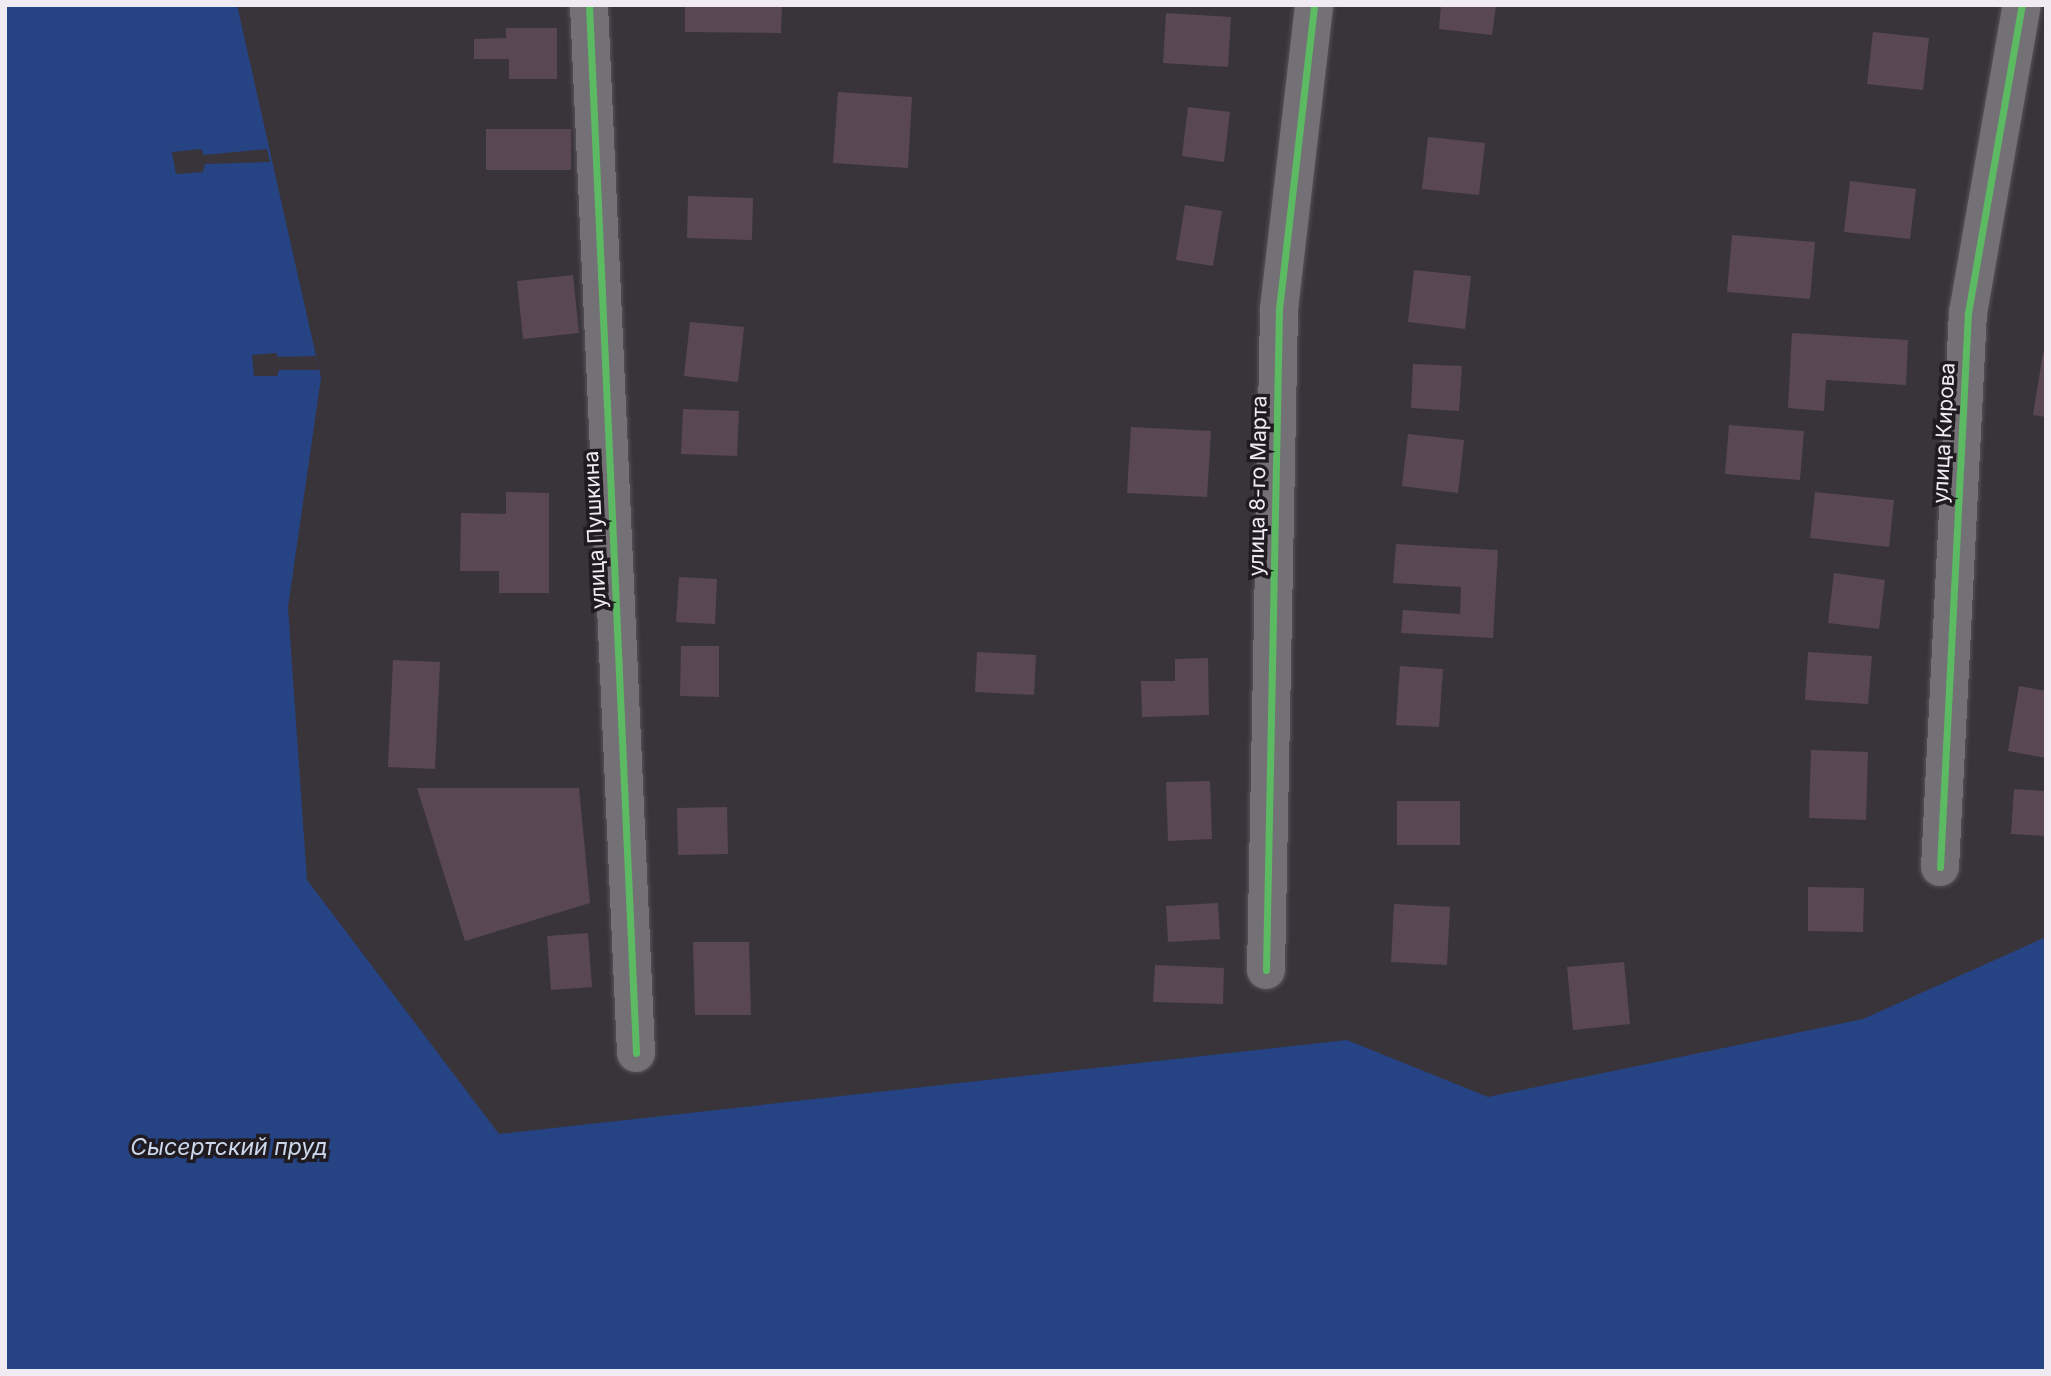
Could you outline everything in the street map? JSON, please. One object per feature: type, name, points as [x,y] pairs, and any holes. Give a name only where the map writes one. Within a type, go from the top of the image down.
[{"type":"street","name":"улица Пушкина","points":[[589,5],[636,1053]]},
{"type":"street","name":"улица 8-го Марта","points":[[1266,970],[1279,309],[1314,5]]},
{"type":"street","name":"улица Кирова","points":[[1940,867],[1968,313],[2022,5]]},
{"type":"water","name":"Сысертский пруд","points":[[5,5],[237,5],[321,378],[288,607],[307,880],[499,1134],[1347,1040],[1488,1097],[1863,1019],[2046,937],[2046,1371],[5,1371]]},
{"type":"pier","points":[[201,149],[204,155],[267,149],[270,162],[205,164],[203,172],[176,174],[172,152]]},
{"type":"pier","points":[[277,353],[277,357],[316,356],[319,370],[279,370],[277,376],[254,376],[252,355]]},
{"type":"building","points":[[685,5],[782,5],[781,33],[685,32]]},
{"type":"building","points":[[1441,5],[1496,5],[1492,35],[1439,29]]},
{"type":"building","points":[[1166,13],[1231,17],[1228,67],[1163,63]]},
{"type":"building","points":[[506,28],[557,28],[557,79],[509,79],[509,59],[474,59],[474,39],[506,38]]},
{"type":"building","points":[[1873,32],[1929,38],[1923,90],[1867,84]]},
{"type":"building","points":[[838,92],[912,97],[908,168],[833,163]]},
{"type":"building","points":[[1188,107],[1230,112],[1224,162],[1182,156]]},
{"type":"building","points":[[486,129],[571,129],[571,170],[486,170]]},
{"type":"building","points":[[1428,137],[1485,143],[1479,195],[1422,189]]},
{"type":"building","points":[[1850,181],[1916,189],[1910,239],[1844,232]]},
{"type":"building","points":[[688,196],[753,198],[752,240],[687,238]]},
{"type":"building","points":[[1185,205],[1222,211],[1213,266],[1176,260]]},
{"type":"building","points":[[1732,235],[1815,242],[1810,299],[1727,292]]},
{"type":"building","points":[[1414,270],[1471,276],[1465,329],[1408,322]]},
{"type":"building","points":[[573,275],[579,333],[523,339],[517,281]]},
{"type":"building","points":[[690,322],[744,327],[738,382],[684,376]]},
{"type":"building","points":[[1792,333],[1908,340],[1906,385],[1826,380],[1824,411],[1788,408]]},
{"type":"building","points":[[2043,353],[2046,353],[2046,417],[2033,415]]},
{"type":"building","points":[[1413,364],[1462,366],[1459,411],[1411,408]]},
{"type":"building","points":[[683,409],[739,411],[737,456],[681,454]]},
{"type":"building","points":[[1729,425],[1804,431],[1800,480],[1725,474]]},
{"type":"building","points":[[1131,427],[1211,431],[1207,497],[1127,493]]},
{"type":"building","points":[[1408,434],[1464,440],[1458,493],[1402,486]]},
{"type":"building","points":[[506,492],[549,493],[549,593],[499,593],[499,571],[460,571],[461,513],[506,514]]},
{"type":"building","points":[[1815,492],[1894,500],[1889,547],[1810,538]]},
{"type":"building","points":[[1396,544],[1498,550],[1493,638],[1401,633],[1403,610],[1460,614],[1461,587],[1393,583]]},
{"type":"building","points":[[1834,573],[1885,580],[1879,629],[1828,623]]},
{"type":"building","points":[[679,577],[717,579],[715,624],[676,622]]},
{"type":"building","points":[[681,646],[719,646],[719,697],[680,696]]},
{"type":"building","points":[[977,652],[1036,655],[1034,695],[975,692]]},
{"type":"building","points":[[1808,652],[1872,656],[1868,704],[1805,700]]},
{"type":"building","points":[[1208,658],[1209,715],[1142,717],[1141,681],[1175,681],[1175,659]]},
{"type":"building","points":[[393,660],[440,662],[435,769],[388,767]]},
{"type":"building","points":[[1400,666],[1443,669],[1439,727],[1396,725]]},
{"type":"building","points":[[2019,686],[2046,691],[2046,758],[2008,751]]},
{"type":"building","points":[[1811,750],[1868,752],[1866,820],[1809,818]]},
{"type":"building","points":[[1210,781],[1212,839],[1168,841],[1166,782]]},
{"type":"building","points":[[417,788],[579,788],[590,903],[465,941]]},
{"type":"building","points":[[2014,789],[2046,791],[2046,836],[2011,834]]},
{"type":"building","points":[[1397,801],[1460,801],[1460,845],[1397,845]]},
{"type":"building","points":[[727,807],[728,854],[678,855],[677,808]]},
{"type":"building","points":[[1808,887],[1864,888],[1863,932],[1808,931]]},
{"type":"building","points":[[1218,903],[1220,939],[1168,942],[1166,906]]},
{"type":"building","points":[[1394,904],[1450,907],[1447,965],[1391,962]]},
{"type":"building","points":[[588,933],[592,987],[551,990],[547,936]]},
{"type":"building","points":[[693,942],[749,942],[751,1015],[695,1015]]},
{"type":"building","points":[[1624,962],[1630,1024],[1573,1030],[1567,967]]},
{"type":"building","points":[[1155,965],[1224,968],[1223,1004],[1153,1002]]},
{"type":"cycle path","points":[[589,5],[636,1053]]},
{"type":"cycle path","points":[[1266,970],[1279,309],[1314,5]]},
{"type":"cycle path","points":[[1940,867],[1968,313],[2022,5]]}]
